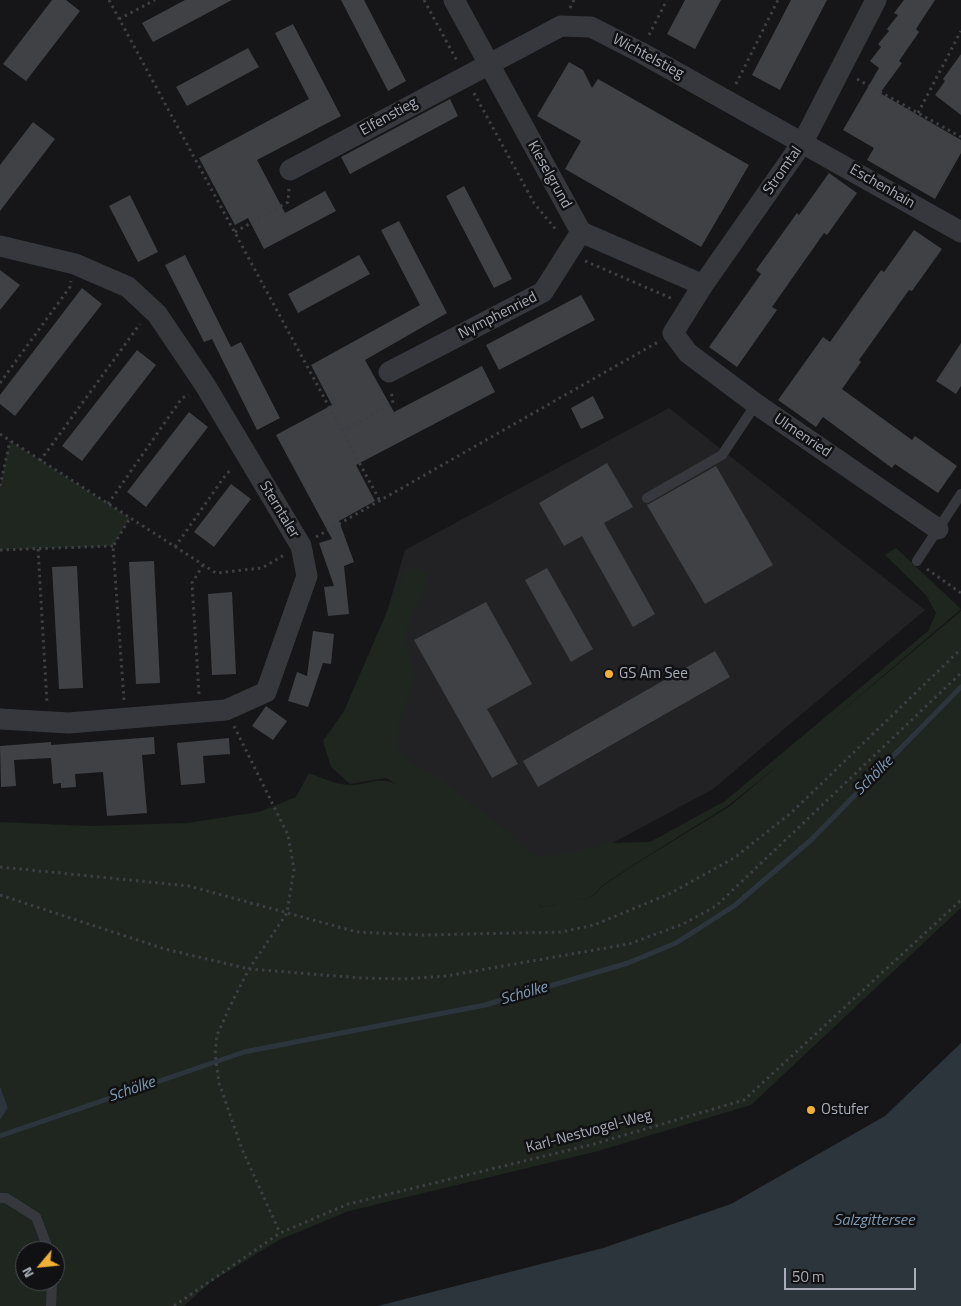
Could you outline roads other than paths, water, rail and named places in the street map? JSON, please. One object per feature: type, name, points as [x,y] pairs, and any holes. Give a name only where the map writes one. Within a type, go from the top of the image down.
[{"type":"street","name":"Kieselgrund","points":[[454,0],[487,64],[581,232]]},
{"type":"street","name":"Stromtal","points":[[674,333],[703,285],[804,142],[876,0]]},
{"type":"street","name":"Wichtelstieg","points":[[487,64],[561,26],[591,27],[804,142]]},
{"type":"street","name":"Elfenstieg","points":[[290,170],[487,64]]},
{"type":"street","name":"Eschenhain","points":[[804,142],[961,232]]},
{"type":"street","points":[[581,232],[703,285]]},
{"type":"street","name":"Nymphenried","points":[[389,372],[543,292],[581,232]]},
{"type":"street","name":"Sterntaler","points":[[0,246],[75,264],[128,287],[157,314],[205,385],[301,546],[307,576],[266,692],[226,710],[69,723],[0,719]]},
{"type":"street","name":"Ulmenried","points":[[674,333],[688,353],[756,404],[938,529]]},
{"type":"lane","points":[[647,498],[722,455],[756,404]]},
{"type":"lane","points":[[917,561],[961,494]]},
{"type":"lane","points":[[0,1198],[6,1198],[36,1217],[45,1241]]},
{"type":"lane","points":[[50,1306],[51,1291]]},
{"type":"water","name":"Salzgittersee","points":[[961,1043],[961,1306],[378,1306],[603,1248],[731,1204],[885,1116]]},
{"type":"water","points":[[0,1086],[8,1108],[0,1120]]},
{"type":"waterway","name":"Schölke","points":[[0,1136],[244,1052],[485,1005],[628,963],[676,943],[734,906],[811,840],[961,687]]},
{"type":"place","name":"GS Am See","points":[[609,674]]},
{"type":"place","name":"Ostufer","points":[[811,1110]]}]
